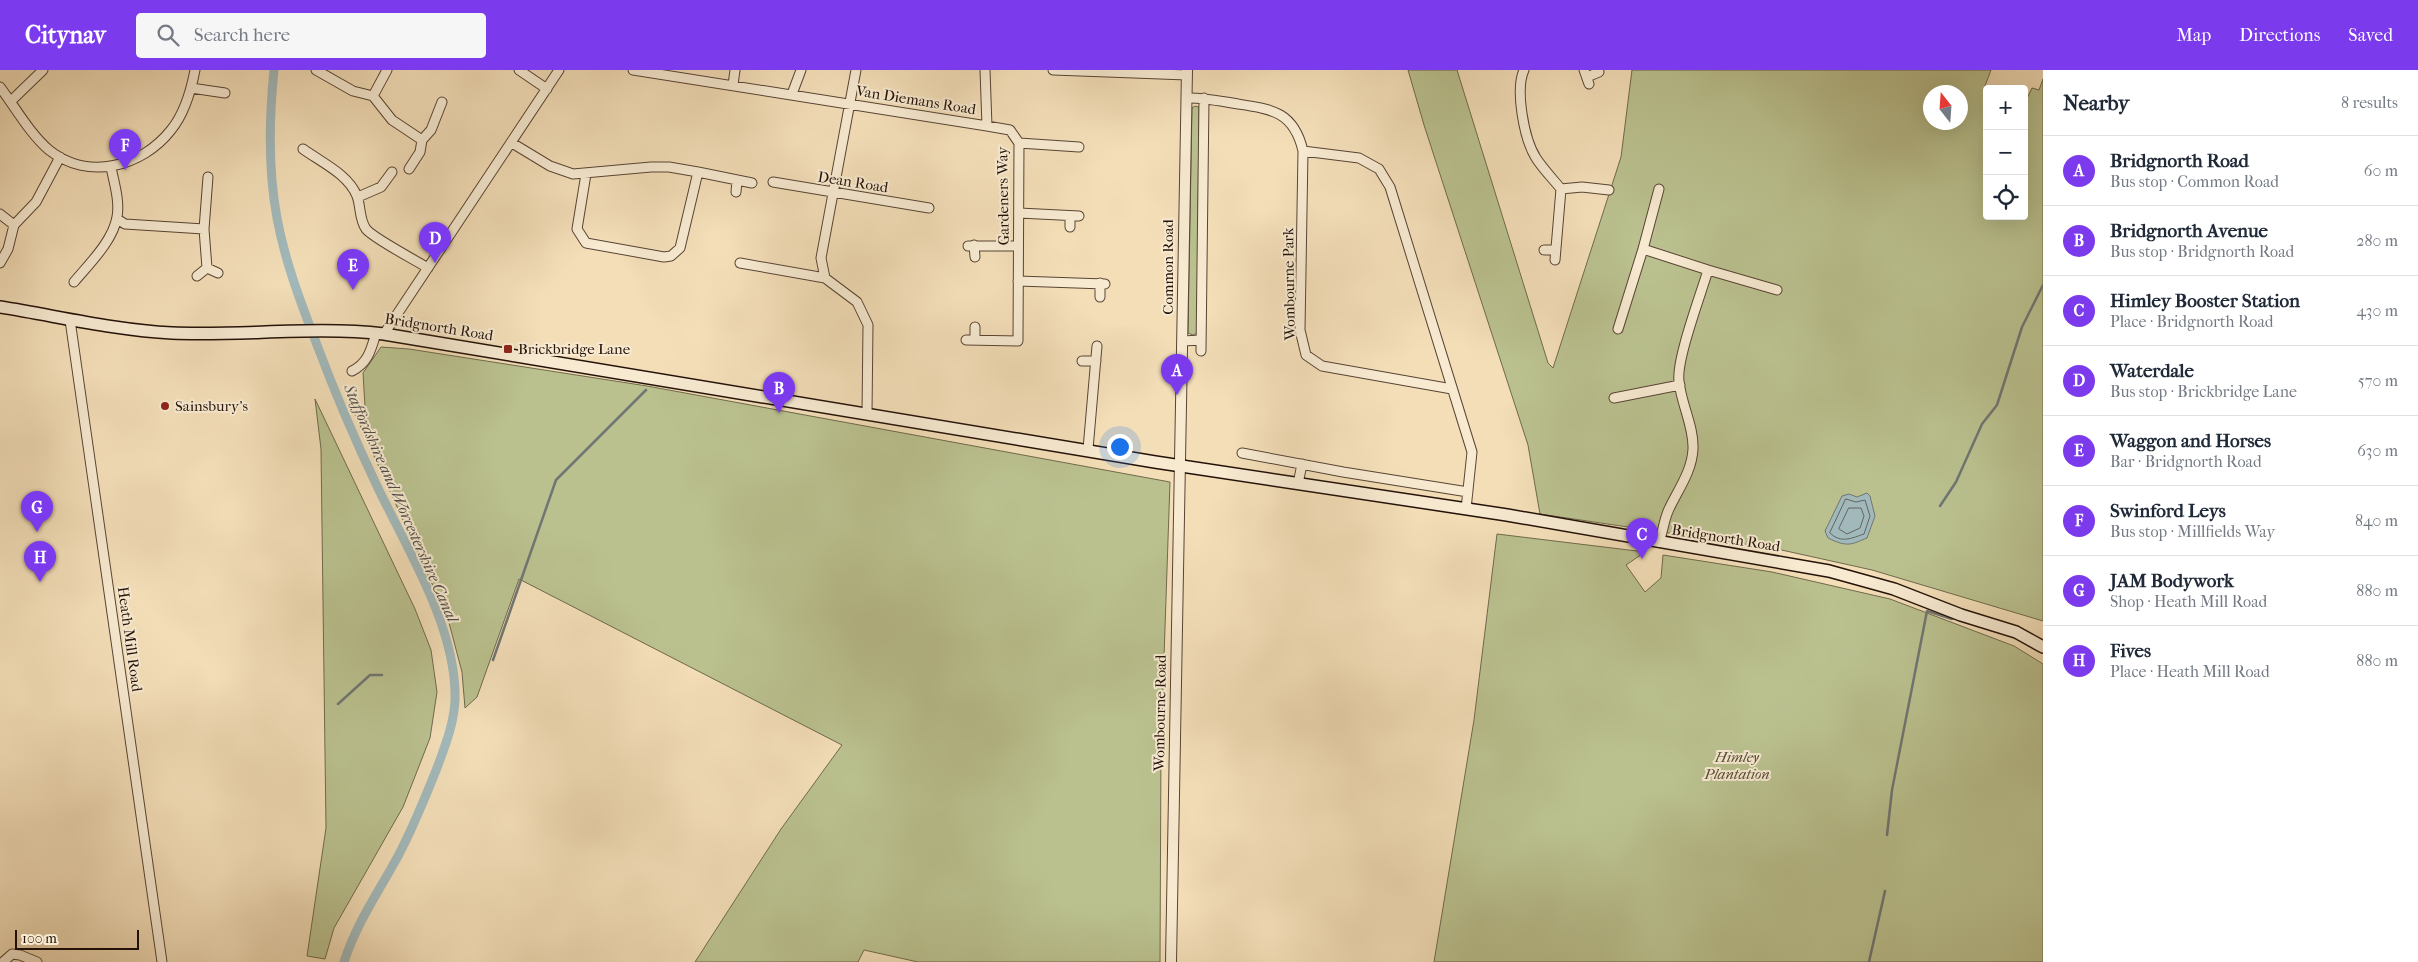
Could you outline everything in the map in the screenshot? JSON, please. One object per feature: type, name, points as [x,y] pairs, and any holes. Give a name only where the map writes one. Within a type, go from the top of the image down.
[{"type":"main road","name":"Bridgnorth Road","points":[[0,307],[70,320],[172,333],[322,329],[380,333],[1180,465],[1466,509],[1829,571],[1894,589],[1961,615],[2016,632],[2043,647]]},
{"type":"street","points":[[11,101],[43,70]]},
{"type":"street","points":[[0,87],[40,142],[60,157],[79,166],[111,167],[140,156],[161,142],[176,122],[191,88],[195,70]]},
{"type":"street","points":[[373,96],[387,70]]},
{"type":"street","points":[[519,70],[546,89]]},
{"type":"street","points":[[352,372],[362,366],[370,355],[380,333],[428,268],[559,70]]},
{"type":"street","name":"Van Diemans Road","points":[[633,70],[988,126]]},
{"type":"street","points":[[733,85],[736,70]]},
{"type":"street","points":[[792,94],[801,70]]},
{"type":"street","points":[[825,278],[821,258],[856,70]]},
{"type":"street","name":"Gardeners Way","points":[[974,327],[970,340],[1018,341],[1019,143],[1010,130],[988,126],[985,70]]},
{"type":"street","points":[[1053,70],[1187,72]]},
{"type":"street","points":[[1524,70],[1519,90],[1531,146],[1536,159],[1561,189],[1555,255],[1544,250]]},
{"type":"street","points":[[314,71],[353,90],[373,96],[383,111],[399,127],[422,140]]},
{"type":"street","name":"Common Road","points":[[1180,465],[1187,72]]},
{"type":"street","points":[[1586,77],[1599,72]]},
{"type":"street","points":[[191,88],[225,92]]},
{"type":"street","name":"Wombourne Park","points":[[1188,98],[1204,98],[1277,112],[1297,131],[1303,151],[1300,330],[1306,355],[1322,366],[1452,389]]},
{"type":"street","points":[[1201,351],[1204,98]]},
{"type":"street","points":[[409,169],[420,152],[422,140],[431,130],[442,102]]},
{"type":"street","points":[[512,143],[561,171],[573,174],[669,167],[752,183]]},
{"type":"street","points":[[1019,143],[1079,147]]},
{"type":"street","points":[[312,156],[317,148]]},
{"type":"street","points":[[303,150],[345,178],[358,197],[360,214],[367,229],[428,268]]},
{"type":"street","points":[[1303,151],[1359,158],[1379,169],[1390,187],[1472,452],[1466,509]]},
{"type":"street","points":[[0,263],[8,249],[14,225],[36,202],[60,157]]},
{"type":"street","points":[[74,282],[88,272],[117,219],[116,194],[111,167]]},
{"type":"street","points":[[358,197],[389,183],[392,172]]},
{"type":"street","points":[[586,174],[577,229],[586,243],[664,257],[676,252],[683,242],[698,172]]},
{"type":"street","points":[[207,268],[204,229],[208,177]]},
{"type":"street","points":[[736,192],[737,181]]},
{"type":"street","name":"Dean Road","points":[[773,182],[930,208]]},
{"type":"street","points":[[1561,189],[1582,187],[1608,190]]},
{"type":"street","points":[[1618,329],[1660,189]]},
{"type":"street","points":[[1019,213],[1075,216],[1070,228]]},
{"type":"street","points":[[0,214],[14,225]]},
{"type":"street","points":[[117,219],[125,224],[204,229]]},
{"type":"street","points":[[975,257],[971,246],[1018,246]]},
{"type":"street","points":[[1643,249],[1777,290]]},
{"type":"street","points":[[740,263],[825,278],[857,302],[868,325],[867,413]]},
{"type":"street","points":[[207,268],[218,273]]},
{"type":"street","points":[[197,276],[207,268]]},
{"type":"street","points":[[1659,542],[1668,511],[1686,476],[1693,448],[1680,385],[1681,364],[1708,270]]},
{"type":"street","points":[[1018,281],[1103,284],[1100,297]]},
{"type":"street","name":"Heath Mill Road","points":[[70,320],[162,962]]},
{"type":"street","points":[[1183,341],[1201,340]]},
{"type":"street","points":[[1088,449],[1097,346]]},
{"type":"street","points":[[1082,361],[1096,361]]},
{"type":"street","points":[[1614,398],[1680,385]]},
{"type":"street","points":[[1242,453],[1468,492]]},
{"type":"street","points":[[1298,484],[1302,464]]},
{"type":"street","name":"Wombourne Road","points":[[1171,962],[1180,465]]},
{"type":"street","points":[[3,962],[12,954],[20,954],[37,962]]},
{"type":"green space","points":[[1408,70],[1457,70],[1548,363],[1553,368],[1621,157],[1632,70],[1991,70],[1985,85],[1983,85],[1983,220],[2028,220],[2028,96],[2032,88],[2039,90],[2043,79],[2043,621],[1872,570],[1777,549],[1540,514],[1528,445],[1424,125]]},
{"type":"green space","points":[[1195,106],[1199,107],[1197,333],[1193,335],[1188,333],[1192,108]]},
{"type":"green space","points":[[381,347],[409,349],[647,386],[1170,482],[1161,744],[1160,962],[918,962],[864,950],[858,962],[695,962],[781,829],[842,745],[519,579],[477,697],[465,708],[462,672],[448,619],[354,412],[365,406],[363,373]]},
{"type":"green space","points":[[315,399],[415,609],[431,650],[437,692],[430,738],[403,807],[334,928],[325,959],[307,956],[326,828],[321,449]]},
{"type":"green space","name":"Himley Plantation","points":[[1497,534],[1645,552],[1626,565],[1645,592],[1661,578],[1663,555],[1772,572],[1890,599],[2014,646],[2043,664],[2043,962],[1434,962],[1474,720]]},
{"type":"water","points":[[1867,493],[1870,496],[1875,516],[1867,538],[1845,544],[1828,538],[1825,531],[1842,496],[1849,494],[1857,497]]},
{"type":"waterway","name":"Staffordshire and Worcestershire Canal","points":[[274,70],[270,126],[272,182],[280,234],[289,266],[299,298],[331,381],[377,486],[415,562],[439,617],[448,645],[453,673],[455,700],[453,718],[437,768],[409,835],[361,921],[344,962]]},
{"type":"waterway","points":[[1940,506],[1956,482],[1982,424],[1997,405],[2022,327],[2043,285]]},
{"type":"waterway","points":[[493,660],[556,480],[646,390]]},
{"type":"waterway","points":[[1887,835],[1892,790],[1927,611],[1954,618]]},
{"type":"waterway","points":[[338,704],[370,675],[382,675]]},
{"type":"waterway","points":[[1869,962],[1885,891]]},
{"type":"place","name":"Swinford Leys","points":[[125,170]]},
{"type":"place","name":"Waterdale","points":[[435,263]]},
{"type":"place","name":"Waggon and Horses","points":[[353,290]]},
{"type":"place","name":"Brickbridge Lane","points":[[508,349]]},
{"type":"place","name":"Bridgnorth Road","points":[[1177,395]]},
{"type":"place","name":"Sainsbury's","points":[[165,406]]},
{"type":"place","name":"Bridgnorth Avenue","points":[[779,413]]},
{"type":"place","name":"JAM Bodywork","points":[[37,532]]},
{"type":"place","name":"Himley Booster Station","points":[[1642,559]]},
{"type":"place","name":"Fives","points":[[40,582]]}]
